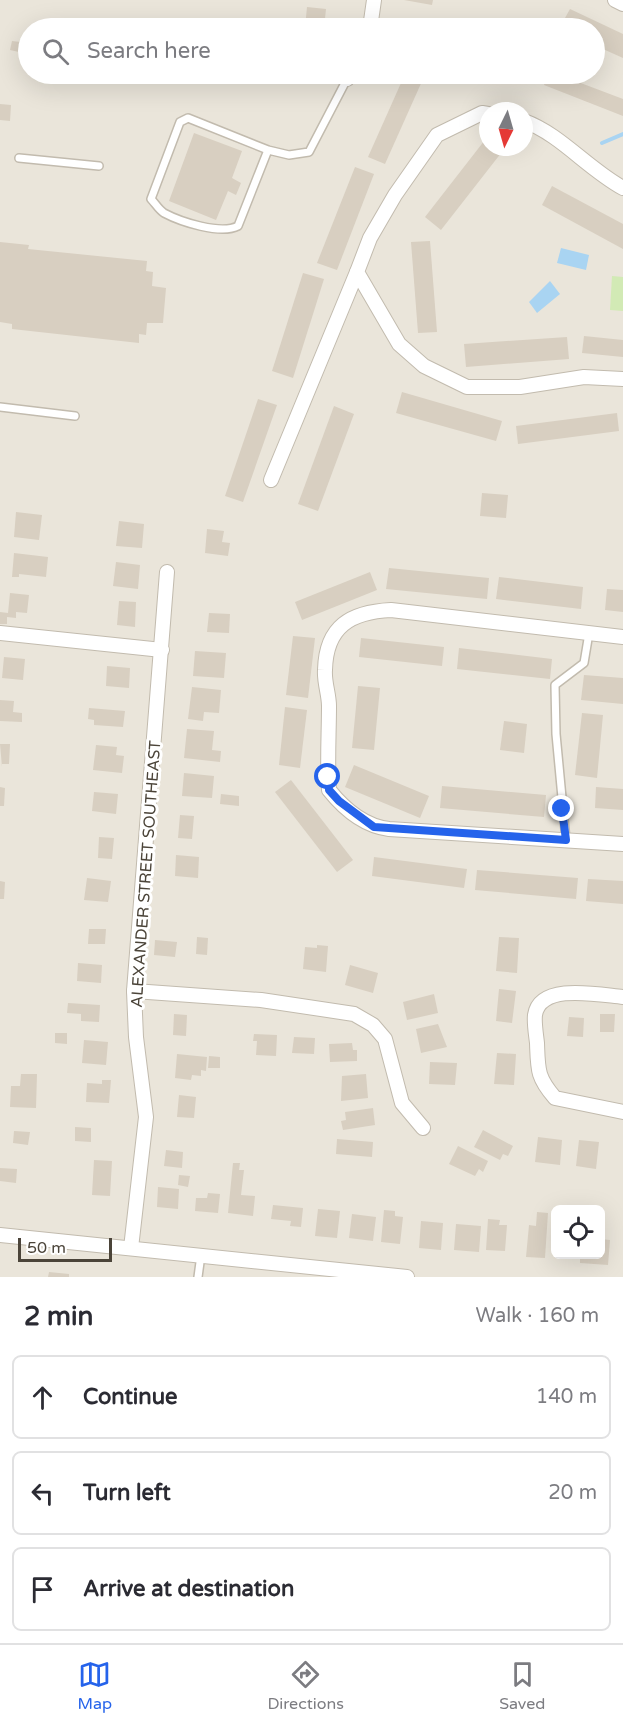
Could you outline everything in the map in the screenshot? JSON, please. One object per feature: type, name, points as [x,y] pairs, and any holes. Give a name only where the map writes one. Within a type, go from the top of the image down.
[{"type":"street","points":[[371,18],[374,0]]},
{"type":"street","points":[[615,0],[623,4]]},
{"type":"street","points":[[271,480],[370,238],[395,195],[436,135],[479,114]]},
{"type":"street","points":[[533,125],[543,128],[573,154],[623,188]]},
{"type":"street","points":[[357,272],[399,344],[424,366],[467,387],[520,387],[584,377],[623,379]]},
{"type":"street","name":"ALEXANDER STREET SOUTHEAST","points":[[131,1248],[146,1117],[136,1037],[134,991],[167,572]]},
{"type":"street","points":[[623,637],[391,610],[366,611],[350,619],[337,631],[330,643],[324,672],[329,705],[329,790],[360,819],[374,827],[389,829],[623,844]]},
{"type":"street","points":[[0,633],[162,650]]},
{"type":"street","points":[[134,991],[261,999],[354,1014],[373,1025],[385,1039],[402,1103],[423,1128]]},
{"type":"street","points":[[623,997],[568,993],[550,996],[540,1002],[535,1014],[540,1081],[555,1098],[623,1112]]},
{"type":"street","points":[[0,1235],[359,1275],[407,1277]]},
{"type":"lane","points":[[268,150],[238,226],[228,231],[215,230],[163,212],[151,199],[180,122],[188,117],[268,150],[289,155],[309,152],[344,84]]},
{"type":"lane","points":[[19,158],[99,166]]},
{"type":"lane","points":[[0,407],[75,416]]},
{"type":"lane","points":[[566,840],[556,734],[555,685],[584,663],[589,633]]},
{"type":"lane","points":[[198,1277],[201,1256]]},
{"type":"shaded area","points":[[0,0],[623,0],[623,1277],[0,1277]]},
{"type":"green space","points":[[612,276],[623,277],[623,311],[610,310]]},
{"type":"water","points":[[561,248],[589,255],[586,270],[557,263]]},
{"type":"water","points":[[550,281],[560,294],[537,313],[529,302]]},
{"type":"building","points":[[404,0],[433,0],[432,5]]},
{"type":"building","points":[[307,7],[326,9],[325,18],[306,18]]},
{"type":"building","points":[[570,9],[589,18],[565,18]]},
{"type":"building","points":[[605,26],[623,34],[623,58],[605,50]]},
{"type":"building","points":[[12,41],[18,42],[18,52],[10,50]]},
{"type":"building","points":[[401,84],[421,84],[385,164],[368,157]]},
{"type":"building","points":[[583,84],[623,99],[623,116],[544,85]]},
{"type":"building","points":[[0,104],[11,105],[10,121],[0,120]]},
{"type":"building","points":[[194,133],[242,151],[232,178],[241,183],[236,195],[228,191],[216,220],[169,201]]},
{"type":"building","points":[[479,148],[479,156],[499,156],[441,230],[425,217]]},
{"type":"building","points":[[355,167],[374,174],[337,270],[317,263]]},
{"type":"building","points":[[552,186],[623,224],[623,249],[542,205]]},
{"type":"building","points":[[430,241],[437,332],[418,333],[411,242]]},
{"type":"building","points":[[0,242],[29,245],[28,249],[147,261],[146,271],[153,272],[152,286],[166,288],[163,323],[147,323],[146,335],[139,334],[139,343],[12,329],[12,324],[0,322]]},
{"type":"building","points":[[303,273],[324,279],[293,378],[272,371]]},
{"type":"building","points":[[584,336],[623,340],[623,357],[582,353]]},
{"type":"building","points":[[567,337],[569,359],[466,367],[464,344]]},
{"type":"building","points":[[402,392],[502,421],[496,441],[396,413]]},
{"type":"building","points":[[258,399],[277,405],[243,502],[225,496]]},
{"type":"building","points":[[334,406],[354,414],[318,511],[298,504]]},
{"type":"building","points":[[617,413],[619,431],[518,444],[516,426]]},
{"type":"building","points":[[482,493],[508,495],[506,518],[480,516]]},
{"type":"building","points":[[16,512],[42,515],[39,540],[14,537]]},
{"type":"building","points":[[119,521],[144,524],[142,548],[116,546]]},
{"type":"building","points":[[207,529],[224,531],[222,542],[230,543],[228,556],[205,553]]},
{"type":"building","points":[[14,553],[48,557],[46,577],[19,574],[19,577],[12,577]]},
{"type":"building","points":[[116,562],[140,565],[138,589],[113,586]]},
{"type":"building","points":[[389,568],[489,578],[487,599],[386,589]]},
{"type":"building","points":[[370,572],[377,590],[302,620],[295,602]]},
{"type":"building","points":[[499,577],[583,587],[581,609],[496,599]]},
{"type":"building","points":[[607,589],[623,590],[623,612],[605,610]]},
{"type":"building","points":[[10,593],[29,595],[27,613],[16,612],[16,618],[7,617],[7,624],[0,624],[0,612],[8,613]]},
{"type":"building","points":[[119,601],[136,602],[135,627],[117,625]]},
{"type":"building","points":[[209,613],[230,614],[229,633],[207,632]]},
{"type":"building","points":[[293,636],[315,638],[308,698],[286,695]]},
{"type":"building","points":[[361,638],[444,647],[442,666],[359,657]]},
{"type":"building","points":[[459,648],[552,659],[550,679],[457,669]]},
{"type":"building","points":[[195,651],[226,653],[224,678],[193,676]]},
{"type":"building","points":[[4,657],[25,659],[23,680],[2,678]]},
{"type":"building","points":[[107,666],[130,668],[129,688],[106,686]]},
{"type":"building","points":[[584,675],[623,678],[623,704],[581,700]]},
{"type":"building","points":[[358,686],[380,688],[374,750],[352,748]]},
{"type":"building","points":[[192,687],[221,690],[219,713],[204,712],[203,721],[188,719]]},
{"type":"building","points":[[0,700],[14,701],[13,712],[22,713],[22,722],[0,721]]},
{"type":"building","points":[[285,707],[307,710],[300,768],[279,765]]},
{"type":"building","points":[[89,708],[125,711],[123,727],[94,725],[94,720],[88,719]]},
{"type":"building","points":[[582,713],[603,715],[597,778],[575,775]]},
{"type":"building","points":[[504,721],[527,724],[524,753],[500,750]]},
{"type":"building","points":[[187,729],[214,731],[212,750],[221,751],[220,762],[184,758]]},
{"type":"building","points":[[0,744],[10,744],[9,764],[2,764],[2,767]]},
{"type":"building","points":[[96,745],[117,747],[116,755],[124,756],[122,773],[93,770]]},
{"type":"building","points":[[354,765],[429,796],[420,818],[345,787]]},
{"type":"building","points":[[184,773],[214,776],[212,798],[182,796]]},
{"type":"building","points":[[291,780],[353,860],[337,872],[275,792]]},
{"type":"building","points":[[442,786],[546,795],[544,817],[440,808]]},
{"type":"building","points":[[0,787],[5,788],[4,806],[0,806]]},
{"type":"building","points":[[596,787],[623,789],[623,810],[595,808]]},
{"type":"building","points":[[94,792],[118,794],[116,814],[92,811]]},
{"type":"building","points":[[221,794],[239,796],[239,806],[220,804]]},
{"type":"building","points":[[180,815],[194,816],[192,839],[178,838]]},
{"type":"building","points":[[99,837],[114,838],[112,859],[98,858]]},
{"type":"building","points":[[176,855],[199,857],[198,878],[175,876]]},
{"type":"building","points":[[374,857],[467,869],[464,888],[372,876]]},
{"type":"building","points":[[477,870],[578,878],[576,899],[475,890]]},
{"type":"building","points":[[87,878],[111,881],[108,902],[84,900]]},
{"type":"building","points":[[588,879],[623,881],[623,904],[586,901]]},
{"type":"building","points":[[0,881],[5,882],[4,899],[0,899]]},
{"type":"building","points":[[89,929],[106,929],[105,944],[88,944]]},
{"type":"building","points":[[197,937],[208,938],[207,955],[196,954]]},
{"type":"building","points":[[499,937],[519,938],[517,973],[496,971]]},
{"type":"building","points":[[155,940],[177,942],[175,957],[154,955]]},
{"type":"building","points":[[317,945],[328,946],[326,972],[303,969],[305,947],[317,948]]},
{"type":"building","points":[[78,963],[102,965],[101,983],[77,981]]},
{"type":"building","points":[[350,965],[378,973],[373,993],[345,985]]},
{"type":"building","points":[[499,989],[516,991],[512,1023],[496,1021]]},
{"type":"building","points":[[434,994],[438,1013],[407,1020],[403,1002]]},
{"type":"building","points":[[68,1003],[100,1005],[99,1022],[81,1021],[81,1014],[67,1013]]},
{"type":"building","points":[[174,1014],[187,1015],[186,1036],[173,1035]]},
{"type":"building","points":[[600,1014],[615,1014],[614,1032],[600,1032]]},
{"type":"building","points":[[569,1017],[584,1018],[583,1037],[567,1036]]},
{"type":"building","points":[[438,1024],[447,1047],[421,1053],[416,1029]]},
{"type":"building","points":[[55,1033],[67,1033],[67,1044],[55,1043]]},
{"type":"building","points":[[254,1034],[277,1035],[276,1056],[256,1055],[257,1041],[253,1041]]},
{"type":"building","points":[[294,1037],[315,1038],[314,1054],[292,1053]]},
{"type":"building","points":[[84,1040],[108,1042],[106,1065],[82,1063]]},
{"type":"building","points":[[352,1043],[353,1050],[357,1050],[357,1061],[330,1062],[329,1044]]},
{"type":"building","points":[[497,1053],[516,1054],[514,1085],[494,1084]]},
{"type":"building","points":[[177,1054],[207,1057],[206,1071],[201,1070],[201,1076],[192,1075],[191,1080],[175,1078]]},
{"type":"building","points":[[209,1056],[220,1057],[220,1068],[208,1068]]},
{"type":"building","points":[[430,1062],[457,1063],[455,1085],[429,1084]]},
{"type":"building","points":[[21,1074],[37,1074],[36,1108],[10,1107],[11,1086],[20,1086]]},
{"type":"building","points":[[366,1074],[368,1098],[341,1101],[342,1076]]},
{"type":"building","points":[[102,1080],[111,1080],[109,1103],[86,1102],[87,1083],[102,1084]]},
{"type":"building","points":[[179,1095],[196,1097],[194,1118],[177,1117]]},
{"type":"building","points":[[373,1108],[375,1125],[343,1130],[341,1121],[346,1120],[345,1112]]},
{"type":"building","points":[[75,1127],[91,1128],[91,1142],[75,1141]]},
{"type":"building","points":[[483,1130],[513,1146],[508,1156],[503,1154],[500,1160],[474,1147]]},
{"type":"building","points":[[14,1131],[30,1132],[28,1145],[13,1143]]},
{"type":"building","points":[[538,1137],[562,1140],[560,1165],[535,1162]]},
{"type":"building","points":[[337,1139],[373,1142],[372,1157],[336,1154]]},
{"type":"building","points":[[579,1140],[599,1142],[596,1169],[576,1166]]},
{"type":"building","points":[[458,1146],[488,1161],[483,1172],[479,1169],[475,1176],[449,1164]]},
{"type":"building","points":[[166,1150],[183,1152],[182,1168],[164,1166]]},
{"type":"building","points":[[94,1160],[112,1161],[110,1196],[92,1195]]},
{"type":"building","points":[[233,1163],[240,1163],[239,1170],[244,1170],[241,1195],[255,1196],[253,1216],[228,1213]]},
{"type":"building","points":[[0,1168],[17,1169],[16,1183],[0,1181]]},
{"type":"building","points":[[179,1175],[190,1176],[188,1187],[178,1185]]},
{"type":"building","points":[[158,1187],[179,1189],[178,1209],[157,1207]]},
{"type":"building","points":[[208,1193],[220,1194],[218,1213],[195,1211],[196,1198],[207,1198]]},
{"type":"building","points":[[273,1205],[303,1208],[301,1227],[290,1226],[291,1221],[271,1219]]},
{"type":"building","points":[[318,1209],[340,1211],[337,1238],[315,1236]]},
{"type":"building","points":[[384,1210],[395,1211],[395,1216],[403,1217],[400,1244],[381,1242]]},
{"type":"building","points":[[537,1212],[548,1213],[545,1258],[526,1257],[529,1225],[536,1226]]},
{"type":"building","points":[[352,1214],[376,1217],[373,1241],[349,1238]]},
{"type":"building","points":[[488,1219],[500,1220],[499,1225],[507,1225],[505,1251],[486,1250]]},
{"type":"building","points":[[421,1221],[443,1223],[441,1250],[419,1248]]},
{"type":"building","points":[[456,1224],[481,1226],[479,1252],[454,1250]]},
{"type":"building","points":[[605,1240],[610,1240],[608,1265],[580,1263],[580,1259],[605,1259]]},
{"type":"building","points":[[49,1272],[69,1274],[69,1277],[48,1277]]},
{"type":"waterway","points":[[602,143],[623,134]]},
{"type":"route","points":[[328,777],[329,790],[339,801],[360,819],[374,827],[566,840],[562,809]]}]
